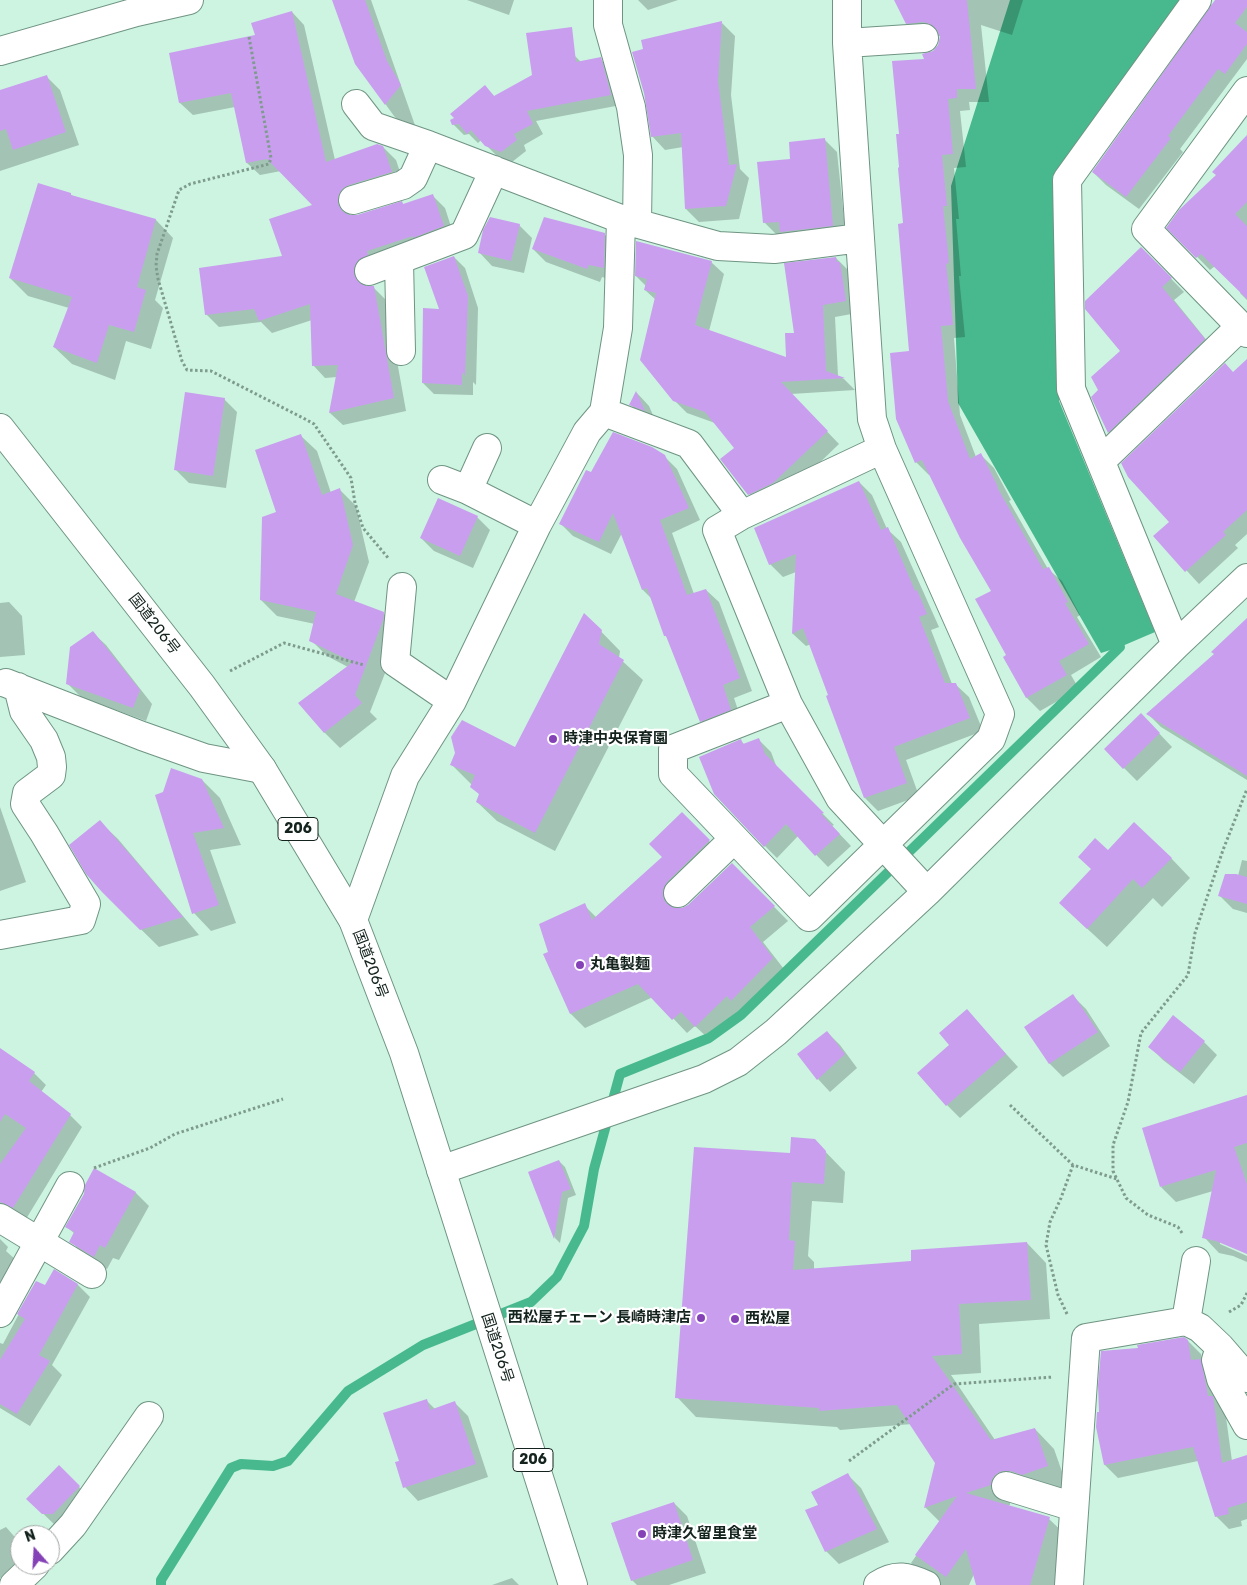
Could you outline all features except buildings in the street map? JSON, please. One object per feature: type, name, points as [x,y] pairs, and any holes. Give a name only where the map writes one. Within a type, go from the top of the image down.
[{"type":"main road","points":[[0,51],[141,6],[189,0]]},
{"type":"main road","points":[[353,920],[405,776],[452,701],[537,525],[587,432],[604,412],[618,328],[638,155],[631,107],[608,25],[608,0]]},
{"type":"main road","points":[[788,704],[673,749],[673,774],[808,917],[886,848],[991,738],[1000,714],[882,449],[872,419],[847,43],[847,0]]},
{"type":"main road","points":[[1176,645],[1071,389],[1067,180],[1197,0]]},
{"type":"main road","points":[[847,43],[924,38]]},
{"type":"main road","points":[[1101,461],[1244,330],[1146,229],[1246,97]]},
{"type":"main road","points":[[356,104],[372,126],[428,145],[629,221],[718,246],[774,249],[860,238]]},
{"type":"main road","points":[[354,200],[403,185],[413,178],[428,145]]},
{"type":"main road","points":[[369,271],[464,235],[494,170]]},
{"type":"main road","points":[[399,261],[401,351]]},
{"type":"main road","points":[[604,412],[689,444],[742,515]]},
{"type":"main road","name":"国道206号","points":[[0,428],[202,686],[262,769],[353,920],[404,1054],[573,1585]]},
{"type":"main road","points":[[468,490],[487,448]]},
{"type":"main road","points":[[882,449],[742,515],[717,530],[788,704],[840,798],[920,885]]},
{"type":"main road","points":[[442,480],[468,490],[537,525]]},
{"type":"main road","points":[[441,1170],[704,1079],[738,1062],[776,1032],[920,885],[1247,578]]},
{"type":"main road","points":[[402,586],[395,662],[452,701]]},
{"type":"main road","points":[[9,684],[204,758],[262,769]]},
{"type":"main road","points":[[0,935],[81,920],[86,904],[25,804],[28,793],[51,775],[51,757],[44,740],[24,711],[9,684]]},
{"type":"main road","points":[[678,894],[734,839]]},
{"type":"main road","points":[[0,1313],[70,1186]]},
{"type":"main road","points":[[0,1218],[92,1274]]},
{"type":"main road","points":[[1186,1321],[1196,1261]]},
{"type":"main road","points":[[1069,1585],[1086,1338],[1186,1321],[1200,1328],[1220,1347],[1247,1378]]},
{"type":"main road","points":[[1220,1347],[1216,1360],[1221,1379],[1247,1425]]},
{"type":"main road","points":[[60,1539],[73,1525],[149,1416]]},
{"type":"main road","points":[[1006,1486],[1074,1507]]},
{"type":"main road","points":[[14,1585],[25,1575]]},
{"type":"main road","points":[[878,1585],[884,1581],[910,1577],[926,1585]]},
{"type":"path","points":[[249,37],[271,158],[269,164],[190,184],[179,190],[157,254],[158,279],[182,361],[188,370],[211,371],[314,424],[351,478],[355,502],[363,528],[387,556],[402,586]]},
{"type":"path","points":[[202,686],[284,643],[376,668],[395,662]]},
{"type":"path","points":[[1196,1261],[1189,1242],[1178,1227],[1148,1215],[1126,1198],[1113,1170],[1113,1145],[1128,1102],[1141,1033],[1188,975],[1195,932],[1223,850],[1247,789]]},
{"type":"path","points":[[70,1186],[92,1168],[150,1148],[175,1134],[283,1099]]},
{"type":"path","points":[[1010,1105],[1073,1165],[1117,1179]]},
{"type":"path","points":[[1073,1165],[1050,1222],[1046,1244],[1058,1295],[1065,1311],[1086,1338]]},
{"type":"path","points":[[849,1461],[954,1384],[1083,1375]]},
{"type":"shaded area","points":[[1010,0],[1187,0],[1059,177],[1059,401],[1155,632],[1101,653],[958,403],[951,186]]},
{"type":"waterway","points":[[161,1585],[161,1580],[231,1468],[241,1464],[273,1466],[288,1461],[348,1391],[423,1345],[531,1302],[557,1277],[584,1226],[594,1169],[620,1074],[709,1038],[741,1015],[1120,647]]},
{"type":"place","name":"時津中央保育園","points":[[553,739]]},
{"type":"place","name":"丸亀製麺","points":[[580,965]]},
{"type":"place","name":"西松屋チェーン 長崎時津店","points":[[701,1318]]},
{"type":"place","name":"西松屋","points":[[735,1319]]},
{"type":"place","name":"時津久留里食堂","points":[[642,1534]]}]
